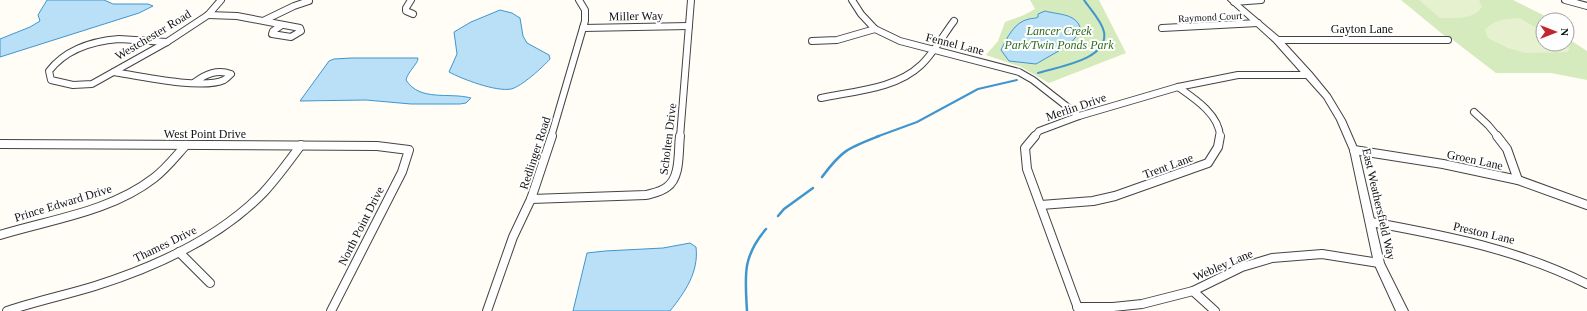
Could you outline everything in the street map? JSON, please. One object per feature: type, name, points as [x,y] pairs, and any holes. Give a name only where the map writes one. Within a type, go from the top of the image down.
[{"type":"street","name":"Westchester Road","points":[[167,42],[127,38],[99,42],[75,50],[49,71],[51,80],[74,85],[92,84],[167,42],[208,15],[221,0]]},
{"type":"street","points":[[412,0],[406,8],[406,11],[413,14]]},
{"type":"street","name":"Redlinger Road","points":[[487,311],[513,238],[531,200],[551,143],[586,13],[584,5],[579,0]]},
{"type":"street","name":"Scholten Drive","points":[[531,200],[634,196],[662,190],[674,181],[676,177],[684,98],[691,0]]},
{"type":"street","name":"Fennel Lane","points":[[852,0],[861,14],[875,29],[900,41],[1019,72],[1033,80],[1079,116]]},
{"type":"street","points":[[1232,1],[1261,0]]},
{"type":"street","points":[[1565,0],[1587,6]]},
{"type":"street","points":[[265,20],[294,6],[309,1]]},
{"type":"street","name":"East Weathersfield Way","points":[[1232,1],[1277,40],[1327,97],[1341,120],[1354,150],[1379,263],[1402,311]]},
{"type":"street","points":[[208,15],[237,16],[265,20],[282,25]]},
{"type":"street","points":[[821,98],[880,86],[911,74],[923,64],[954,21]]},
{"type":"street","name":"Raymond Court","points":[[1162,28],[1258,23]]},
{"type":"street","name":"Miller Way","points":[[583,28],[688,26]]},
{"type":"street","points":[[812,41],[838,40],[875,29]]},
{"type":"street","name":"Gayton Lane","points":[[1277,40],[1448,40]]},
{"type":"street","points":[[114,72],[165,81],[195,82],[219,82],[230,78],[231,74],[227,72],[212,72],[204,75],[195,82]]},
{"type":"street","name":"Merlin Drive","points":[[1078,309],[1027,170],[1025,148],[1039,131],[1079,116],[1178,87],[1218,78],[1238,75],[1309,75]]},
{"type":"street","name":"Trent Lane","points":[[1041,205],[1093,201],[1116,196],[1208,163],[1221,140],[1217,126],[1199,102],[1178,87]]},
{"type":"street","points":[[1474,112],[1488,124],[1507,150],[1518,180]]},
{"type":"street","name":"West Point Drive","points":[[0,144],[377,146],[409,150]]},
{"type":"street","name":"Prince Edward Drive","points":[[0,235],[94,208],[128,194],[154,178],[186,145]]},
{"type":"street","name":"Thames Drive","points":[[7,311],[94,286],[126,275],[179,252],[215,232],[245,209],[270,186],[301,145]]},
{"type":"street","name":"North Point Drive","points":[[332,311],[402,172],[409,150]]},
{"type":"street","name":"Groen Lane","points":[[1354,150],[1443,164],[1518,180],[1587,205]]},
{"type":"street","name":"Preston Lane","points":[[1371,222],[1478,243],[1519,254],[1564,271],[1587,284]]},
{"type":"street","points":[[179,252],[210,283]]},
{"type":"street","name":"Webley Lane","points":[[1078,309],[1142,304],[1193,291],[1242,267],[1272,258],[1322,254],[1379,263]]},
{"type":"street","points":[[1193,291],[1215,311]]},
{"type":"green space","name":"Lancer Creek Park/Twin Ponds Park","points":[[1030,0],[1099,0],[1126,53],[1049,83],[1021,67],[986,55],[998,41],[1005,22],[1035,9]]},
{"type":"green space","points":[[1401,0],[1513,0],[1537,12],[1535,12],[1535,52],[1575,52],[1575,43],[1587,51],[1587,80],[1551,73],[1496,73],[1449,37],[1446,37]]},
{"type":"green space","points":[[1419,0],[1479,0],[1482,7],[1474,14],[1469,16],[1440,18]]},
{"type":"green space","points":[[1520,18],[1535,27],[1535,52],[1567,52],[1525,53],[1508,48],[1488,38],[1485,30],[1489,26],[1501,20]]},
{"type":"water","points":[[47,0],[104,0],[113,4],[148,4],[153,6],[139,13],[0,57],[0,39],[30,27],[40,21],[38,15]]},
{"type":"water","points":[[500,10],[512,13],[520,18],[523,36],[527,43],[549,55],[550,59],[526,81],[511,89],[497,89],[488,87],[449,72],[457,54],[454,32],[471,22]]},
{"type":"water","points":[[1045,11],[1062,14],[1072,18],[1079,25],[1081,31],[1069,45],[1036,64],[1009,61],[1001,50],[1012,31],[1019,23],[1037,18],[1038,14]]},
{"type":"water","points":[[418,58],[406,80],[412,87],[427,94],[471,98],[466,103],[460,104],[411,104],[366,100],[300,101],[329,61],[334,59]]},
{"type":"water","points":[[690,243],[696,247],[693,273],[686,289],[670,311],[573,311],[587,253],[663,248]]},
{"type":"waterway","points":[[1038,73],[1080,61],[1090,56],[1103,42],[1103,28],[1084,0]]},
{"type":"waterway","points":[[876,137],[917,122],[978,89],[1017,80]]},
{"type":"waterway","points":[[822,177],[835,161],[846,151],[879,136]]},
{"type":"waterway","points":[[778,216],[784,209],[813,188]]},
{"type":"waterway","points":[[747,311],[746,277],[749,258],[758,239],[766,229]]}]
